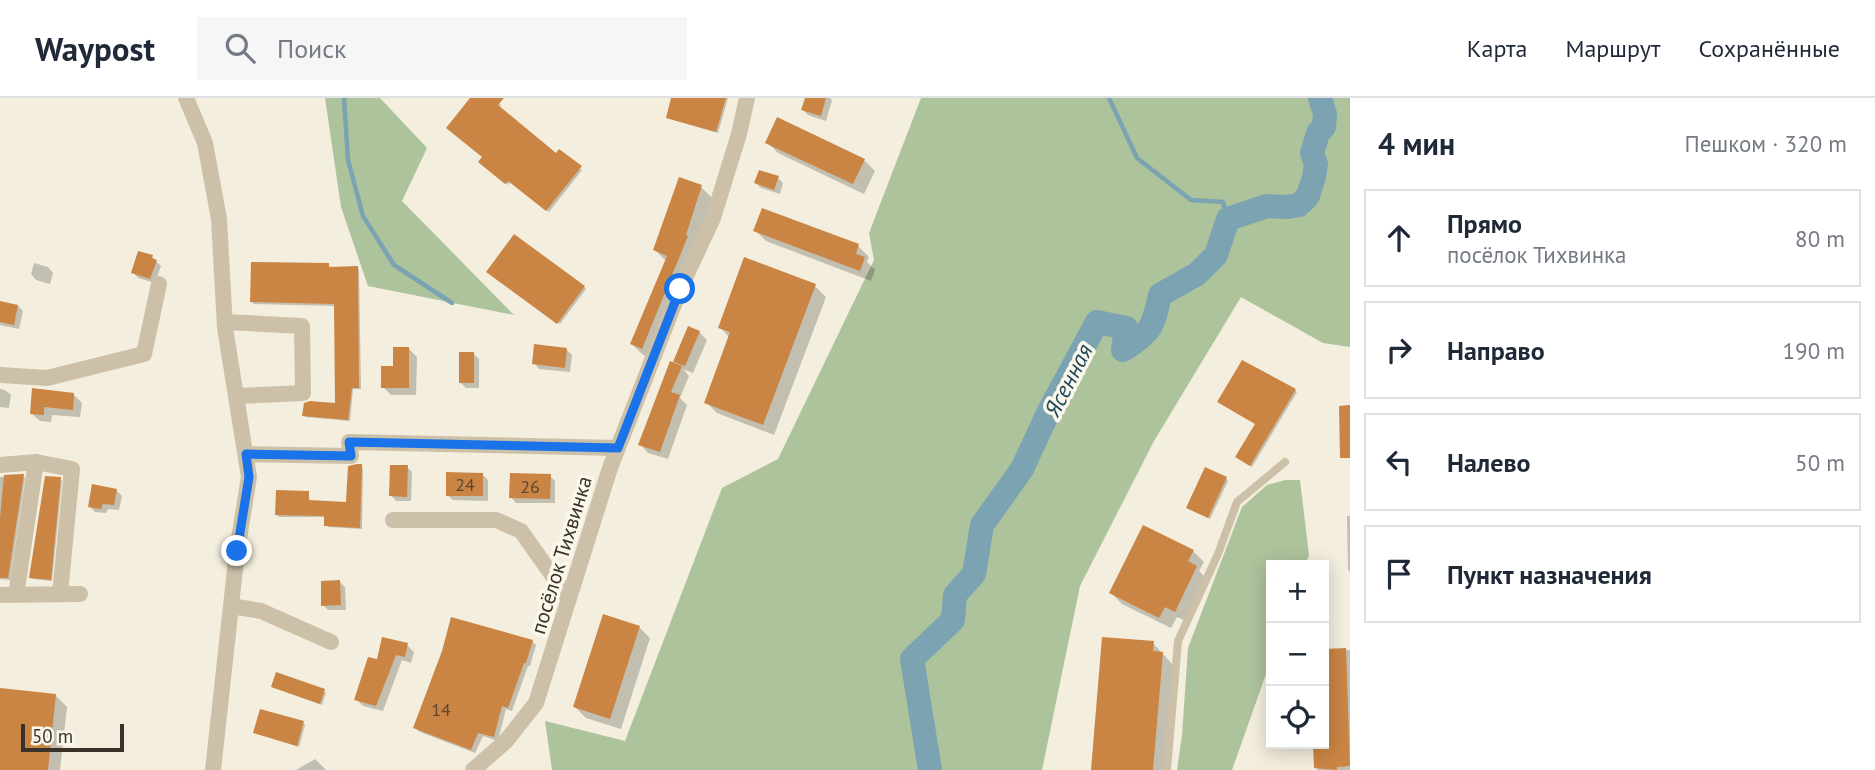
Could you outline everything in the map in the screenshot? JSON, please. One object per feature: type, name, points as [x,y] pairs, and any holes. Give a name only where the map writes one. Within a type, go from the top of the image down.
[{"type":"street","points":[[186,98],[205,143],[219,219],[225,322],[249,477],[231,606],[213,770]]},
{"type":"street","name":"посёлок Тихвинка","points":[[472,770],[506,741],[536,703],[618,448],[680,289],[713,218],[739,134],[747,98]]},
{"type":"street","points":[[0,375],[47,378],[144,354],[159,284]]},
{"type":"street","points":[[225,322],[302,326],[303,393],[237,396]]},
{"type":"street","points":[[246,454],[351,456],[349,442],[618,448]]},
{"type":"street","points":[[0,465],[36,462],[72,469],[60,594]]},
{"type":"street","points":[[36,462],[8,595],[80,594]]},
{"type":"street","points":[[393,520],[496,520],[521,531],[569,599]]},
{"type":"street","points":[[231,606],[261,611],[331,642]]},
{"type":"lane","points":[[1167,770],[1178,641],[1184,623],[1218,554],[1237,502],[1285,462]]},
{"type":"green space","points":[[325,98],[380,98],[427,148],[402,201],[514,315],[368,286],[341,207]]},
{"type":"green space","points":[[921,98],[1350,98],[1350,347],[1323,343],[1241,297],[1154,441],[1080,586],[1042,770],[552,770],[545,721],[625,741],[722,488],[778,459],[874,260],[869,233]]},
{"type":"green space","points":[[1285,480],[1300,480],[1309,555],[1307,560],[1266,560],[1266,674],[1232,770],[1177,770],[1188,648],[1242,507],[1267,485]]},
{"type":"building","points":[[470,98],[504,98],[498,105],[556,153],[559,149],[582,166],[546,211],[508,181],[505,184],[478,162],[482,157],[446,128]]},
{"type":"building","points":[[671,98],[726,98],[716,132],[666,118]]},
{"type":"building","points":[[805,98],[826,98],[821,116],[801,110]]},
{"type":"building","points":[[777,117],[865,159],[853,184],[765,143]]},
{"type":"building","points":[[759,170],[779,176],[774,190],[754,183]]},
{"type":"building","points":[[679,177],[702,185],[686,235],[688,236],[642,349],[630,344],[667,256],[653,250]]},
{"type":"building","points":[[762,208],[859,244],[856,254],[865,257],[860,271],[753,231]]},
{"type":"building","points":[[514,234],[585,286],[557,324],[486,272]]},
{"type":"building","points":[[138,251],[153,255],[152,258],[157,260],[150,279],[131,273]]},
{"type":"building","points":[[744,257],[816,284],[763,425],[704,403],[730,332],[718,328]]},
{"type":"building","points":[[251,262],[358,266],[359,388],[352,388],[348,420],[302,416],[304,403],[335,403],[334,304],[250,302]]},
{"type":"building","points":[[0,301],[18,305],[14,325],[0,322]]},
{"type":"building","points":[[688,326],[700,331],[685,366],[673,362]]},
{"type":"building","points":[[534,344],[567,348],[565,368],[532,364]]},
{"type":"building","points":[[393,347],[409,347],[409,388],[381,388],[381,366],[393,366]]},
{"type":"building","points":[[459,352],[474,352],[474,383],[459,383]]},
{"type":"building","points":[[1242,360],[1296,389],[1250,466],[1235,457],[1255,424],[1217,402]]},
{"type":"building","points":[[670,361],[682,366],[671,392],[680,395],[660,452],[638,445]]},
{"type":"building","points":[[32,388],[74,393],[73,410],[44,407],[44,415],[30,414]]},
{"type":"building","points":[[1350,405],[1350,458],[1340,458],[1339,406]]},
{"type":"building","points":[[362,464],[360,528],[324,526],[324,516],[275,515],[276,490],[309,491],[309,500],[346,502],[348,466]]},
{"type":"building","points":[[390,465],[408,465],[407,497],[389,496]]},
{"type":"building","points":[[1205,467],[1227,477],[1208,518],[1186,508]]},
{"type":"building","points":[[446,472],[483,473],[483,496],[446,496]]},
{"type":"building","points":[[510,473],[551,474],[550,499],[509,498]]},
{"type":"building","points":[[24,474],[8,578],[0,578],[0,518],[4,475]]},
{"type":"building","points":[[45,476],[61,477],[51,580],[29,578]]},
{"type":"building","points":[[92,484],[117,489],[114,505],[103,504],[101,509],[88,507]]},
{"type":"building","points":[[1143,525],[1194,550],[1188,561],[1197,566],[1175,612],[1165,607],[1159,618],[1109,593]]},
{"type":"building","points":[[340,580],[341,605],[321,606],[321,581]]},
{"type":"building","points":[[603,614],[640,626],[610,719],[573,707]]},
{"type":"building","points":[[451,617],[533,640],[508,708],[502,706],[494,737],[478,733],[471,750],[413,728],[442,651]]},
{"type":"building","points":[[382,637],[408,643],[405,657],[396,655],[376,706],[354,700],[368,657],[377,659]]},
{"type":"building","points":[[1102,637],[1154,641],[1153,651],[1163,652],[1153,770],[1091,770]]},
{"type":"building","points":[[1346,648],[1350,766],[1337,767],[1337,770],[1314,768],[1313,749],[1329,749],[1329,649]]},
{"type":"building","points":[[276,672],[325,689],[320,704],[271,687]]},
{"type":"building","points":[[0,688],[56,694],[48,770],[0,770]]},
{"type":"building","points":[[260,709],[304,721],[297,746],[253,733]]},
{"type":"waterway","points":[[344,98],[348,160],[363,216],[394,265],[452,303]]},
{"type":"waterway","points":[[1109,98],[1137,158],[1191,200],[1223,202],[1228,219]]},
{"type":"waterway","name":"Ясенная","points":[[930,770],[912,659],[953,620],[955,595],[974,574],[982,525],[1022,469],[1048,413],[1097,322],[1126,328],[1123,350],[1145,334],[1155,315],[1160,295],[1197,274],[1216,255],[1228,219],[1267,206],[1299,205],[1308,196],[1316,164],[1312,153],[1318,133],[1324,127],[1325,114],[1320,98]]},
{"type":"route","points":[[237,551],[249,477],[246,454],[351,456],[349,442],[618,448],[680,289]]}]
